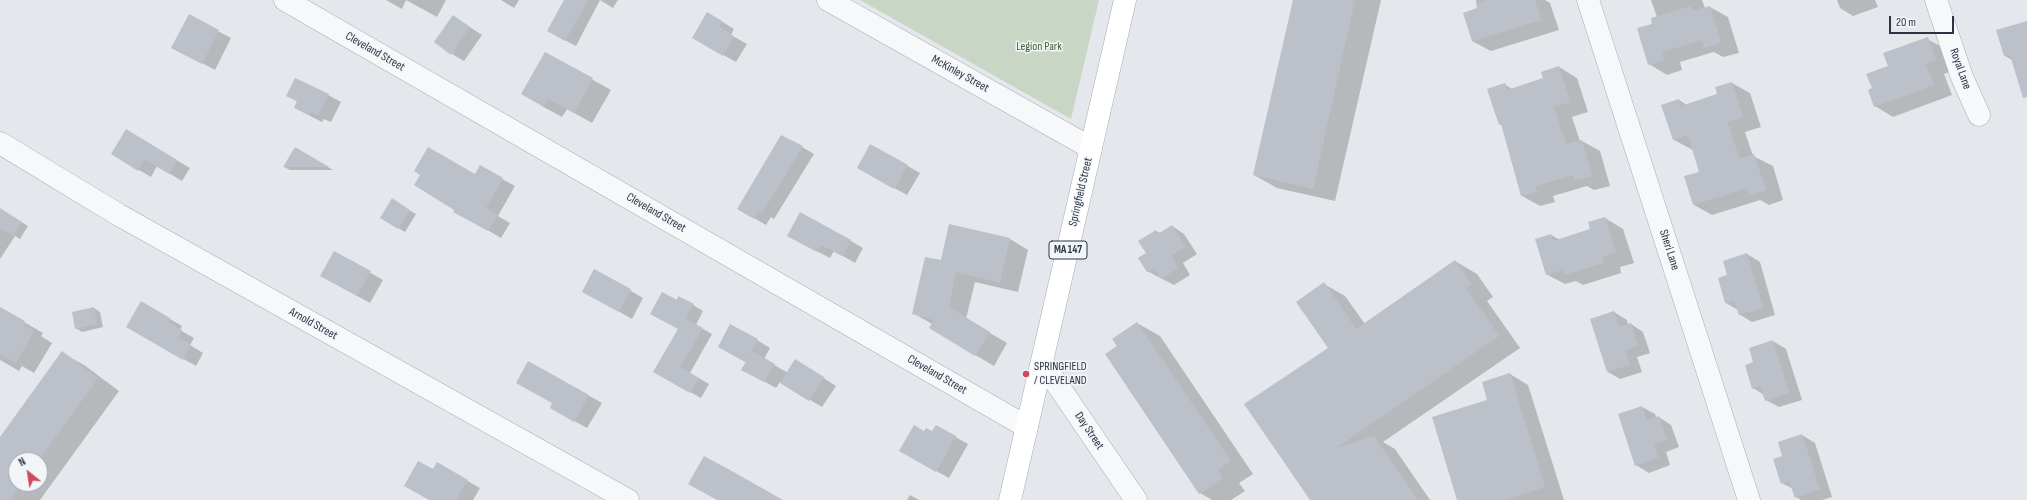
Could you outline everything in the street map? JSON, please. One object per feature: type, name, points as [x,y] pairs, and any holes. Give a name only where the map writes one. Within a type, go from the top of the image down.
[{"type":"main road","name":"Springfield Street","points":[[1010,500],[1124,0]]},
{"type":"street","name":"Cleveland Street","points":[[285,0],[1027,426]]},
{"type":"street","name":"McKinley Street","points":[[828,0],[1091,148]]},
{"type":"street","name":"Sheri Lane","points":[[1588,0],[1749,500]]},
{"type":"street","name":"Royal Lane","points":[[1936,0],[1962,77],[1980,115]]},
{"type":"street","name":"Arnold Street","points":[[0,143],[119,215],[628,500]]},
{"type":"street","name":"Day Street","points":[[1042,362],[1136,500]]},
{"type":"green space","name":"Legion Park","points":[[860,0],[1099,0],[1071,119]]},
{"type":"building","points":[[564,0],[588,0],[565,41],[547,31]]},
{"type":"building","points":[[1293,0],[1355,0],[1313,189],[1253,175]]},
{"type":"building","points":[[1486,0],[1535,0],[1541,20],[1472,41],[1463,13],[1477,8],[1476,3]]},
{"type":"building","points":[[1691,6],[1693,11],[1710,6],[1721,43],[1704,48],[1702,40],[1662,52],[1665,60],[1648,65],[1637,28],[1652,24],[1651,18]]},
{"type":"building","points":[[707,12],[722,21],[719,26],[734,36],[723,56],[692,38]]},
{"type":"building","points":[[189,14],[219,30],[202,64],[171,48]]},
{"type":"building","points":[[453,15],[470,27],[451,55],[434,42]]},
{"type":"building","points":[[2027,21],[2027,97],[2023,98],[2010,55],[2004,56],[1996,30]]},
{"type":"building","points":[[1928,37],[1936,60],[1926,64],[1934,85],[1874,107],[1868,90],[1872,88],[1866,74],[1888,66],[1883,53]]},
{"type":"building","points":[[545,52],[593,78],[574,113],[548,99],[544,107],[521,94]]},
{"type":"building","points":[[1559,66],[1570,102],[1554,107],[1566,144],[1582,140],[1592,176],[1575,180],[1574,175],[1535,186],[1537,192],[1521,196],[1501,124],[1499,125],[1487,89],[1505,83],[1507,90],[1543,78],[1541,72]]},
{"type":"building","points":[[295,78],[329,94],[318,116],[311,112],[309,115],[294,108],[297,101],[286,96]]},
{"type":"building","points":[[1732,82],[1743,117],[1727,122],[1740,159],[1754,154],[1766,190],[1749,195],[1747,188],[1693,205],[1684,176],[1699,172],[1688,135],[1673,140],[1661,105],[1679,99],[1681,106],[1717,94],[1715,87]]},
{"type":"building","points":[[126,129],[177,160],[169,174],[144,159],[138,171],[111,154]]},
{"type":"building","points":[[781,135],[803,146],[762,213],[758,211],[754,219],[737,209]]},
{"type":"building","points":[[870,144],[908,165],[894,189],[857,168]]},
{"type":"building","points":[[295,147],[329,167],[283,167]]},
{"type":"building","points":[[428,147],[475,174],[480,165],[503,178],[486,208],[498,215],[488,231],[453,212],[454,210],[414,185],[420,175],[414,171]]},
{"type":"building","points":[[392,198],[410,210],[398,229],[380,218]]},
{"type":"building","points":[[0,208],[22,222],[13,236],[0,228]]},
{"type":"building","points":[[800,212],[851,240],[842,256],[821,245],[817,252],[787,236]]},
{"type":"building","points":[[1605,217],[1616,252],[1602,257],[1604,263],[1564,275],[1562,270],[1546,275],[1535,239],[1551,234],[1553,241],[1590,229],[1588,222]]},
{"type":"building","points":[[949,224],[1010,238],[1000,283],[956,272],[949,307],[990,332],[975,356],[929,328],[934,320],[912,314],[925,257],[941,260]]},
{"type":"building","points":[[1172,225],[1185,247],[1171,256],[1178,268],[1161,279],[1154,268],[1147,272],[1138,258],[1146,253],[1138,241],[1156,230],[1158,234]]},
{"type":"building","points":[[334,251],[371,271],[357,296],[320,276]]},
{"type":"building","points":[[1747,253],[1763,308],[1739,315],[1734,301],[1725,303],[1718,278],[1727,275],[1723,261]]},
{"type":"building","points":[[1455,260],[1472,284],[1466,288],[1499,336],[1336,448],[1374,436],[1418,500],[1310,500],[1244,404],[1328,348],[1296,302],[1324,282],[1356,329]]},
{"type":"building","points":[[594,269],[631,289],[619,312],[582,292]]},
{"type":"building","points":[[662,292],[677,300],[678,296],[694,304],[686,319],[703,328],[680,367],[699,378],[690,393],[653,372],[678,329],[650,314]]},
{"type":"building","points":[[141,301],[170,318],[168,322],[182,330],[178,337],[191,345],[183,360],[126,327]]},
{"type":"building","points":[[0,307],[25,321],[23,325],[34,331],[16,363],[0,354]]},
{"type":"building","points":[[94,307],[97,324],[75,329],[72,312]]},
{"type":"building","points":[[1614,311],[1619,327],[1631,323],[1638,346],[1625,350],[1630,365],[1607,372],[1590,319]]},
{"type":"building","points":[[1137,322],[1231,461],[1218,470],[1223,478],[1199,494],[1105,354],[1117,346],[1112,339]]},
{"type":"building","points":[[730,324],[758,339],[745,362],[718,347]]},
{"type":"building","points":[[1773,340],[1789,393],[1765,401],[1760,386],[1752,389],[1745,365],[1753,362],[1749,348]]},
{"type":"building","points":[[62,351],[98,378],[45,452],[8,452],[8,492],[16,492],[10,500],[0,500],[0,437]]},
{"type":"building","points":[[752,351],[775,364],[764,382],[741,370]]},
{"type":"building","points":[[795,359],[824,377],[809,401],[780,383]]},
{"type":"building","points":[[528,361],[589,395],[574,422],[550,408],[552,403],[516,383]]},
{"type":"building","points":[[1510,373],[1545,487],[1504,500],[1457,500],[1432,417],[1487,400],[1482,382]]},
{"type":"building","points":[[1642,406],[1647,420],[1659,416],[1667,440],[1654,444],[1658,458],[1635,466],[1618,414]]},
{"type":"building","points":[[914,425],[924,431],[926,428],[932,431],[936,425],[956,436],[936,472],[899,451]]},
{"type":"building","points":[[1802,434],[1820,489],[1795,498],[1789,481],[1781,484],[1773,459],[1782,456],[1778,442]]},
{"type":"building","points":[[704,456],[783,500],[717,500],[688,484]]},
{"type":"building","points":[[418,461],[433,469],[437,462],[468,480],[456,500],[429,500],[404,486]]},
{"type":"place","name":"SPRINGFIELD / CLEVELAND","points":[[1026,374]]}]
